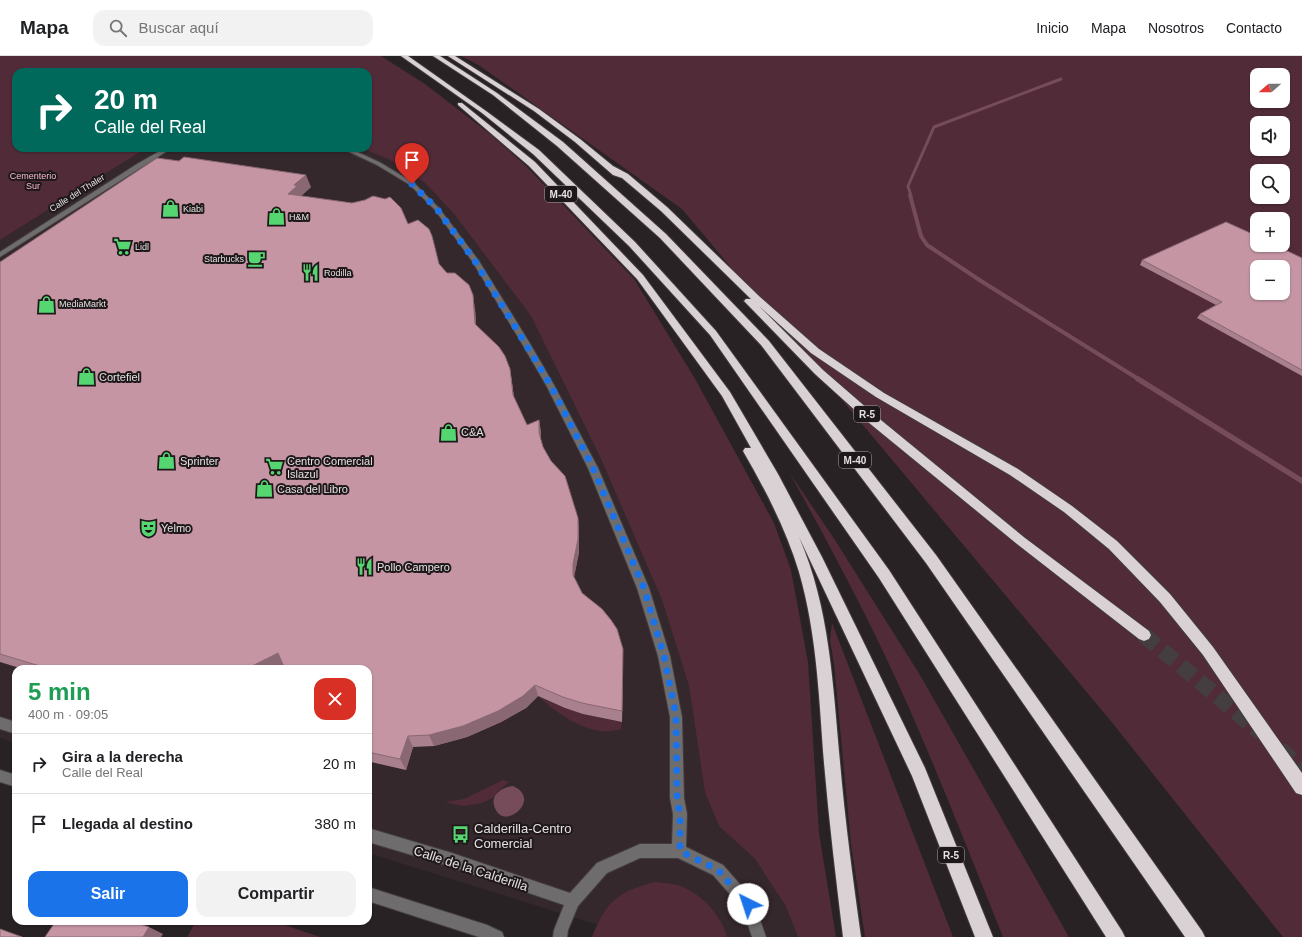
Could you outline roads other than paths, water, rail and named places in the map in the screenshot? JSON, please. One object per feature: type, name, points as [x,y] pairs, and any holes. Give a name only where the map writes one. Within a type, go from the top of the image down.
[{"type":"highway","name":"M-40","points":[[394,56],[454,99],[532,164],[640,277],[700,360]]},
{"type":"highway","name":"M-40","points":[[404,56],[484,112],[536,152],[632,244],[713,333],[884,574],[1116,937]]},
{"type":"highway","name":"M-40","points":[[436,56],[495,94],[560,144],[663,236],[765,343],[931,559],[1196,937]]},
{"type":"highway","points":[[451,56],[504,88],[557,124],[611,168],[625,176],[664,209],[757,299],[815,351],[880,395],[1014,472],[1068,509],[1113,545],[1165,598],[1208,651],[1302,787]]},
{"type":"highway","name":"R-5","points":[[611,168],[679,231],[819,372],[872,419],[1021,541],[1144,635]]},
{"type":"highway","points":[[700,360],[720,399],[772,490],[792,533],[806,572],[824,661],[838,836],[852,937]]},
{"type":"highway","name":"R-5","points":[[700,360],[730,401],[772,474],[816,556],[919,773],[984,937]]},
{"type":"street","name":"Calle del Thaler","points":[[0,255],[107,185],[162,152]]},
{"type":"street","points":[[353,152],[379,164],[412,184],[437,209],[475,261],[522,336],[550,384],[593,468],[644,588],[664,656],[676,716],[677,798],[680,814],[680,851]]},
{"type":"street","points":[[0,723],[12,727]]},
{"type":"street","points":[[0,776],[12,780]]},
{"type":"street","name":"Calle de la Calderilla","points":[[372,836],[452,860],[573,901]]},
{"type":"street","points":[[560,937],[561,930],[573,901],[602,868],[640,851],[680,851],[718,870],[748,904],[759,937]]},
{"type":"street","points":[[372,895],[480,930],[497,937]]},
{"type":"waterway","points":[[911,196],[908,186],[934,127],[1061,79]]},
{"type":"waterway","points":[[910,195],[921,236],[927,245],[981,281],[1140,380]]},
{"type":"waterway","points":[[1138,379],[1302,481]]},
{"type":"tunnel","points":[[1144,635],[1261,733]]},
{"type":"tunnel","points":[[1280,749],[1302,768]]},
{"type":"place","name":"Kiabi","points":[[170,209]]},
{"type":"place","name":"H&M","points":[[276,217]]},
{"type":"place","name":"Lidl","points":[[122,247]]},
{"type":"place","name":"Starbucks","points":[[257,259]]},
{"type":"place","name":"Rodilla","points":[[311,273]]},
{"type":"place","name":"MediaMarkt","points":[[46,304]]},
{"type":"place","name":"Cortefiel","points":[[86,377]]},
{"type":"place","name":"C&A","points":[[448,432]]},
{"type":"place","name":"Sprinter","points":[[167,461]]},
{"type":"place","name":"Centro Comercial Islazul","points":[[274,467]]},
{"type":"place","name":"Casa del Libro","points":[[264,489]]},
{"type":"place","name":"Yelmo","points":[[148,528]]},
{"type":"place","name":"Pollo Campero","points":[[364,567]]},
{"type":"place","name":"Calderilla-Centro Comercial","points":[[461,835]]},
{"type":"park label","name":"Cementerio Sur","points":[[33,182]]}]
